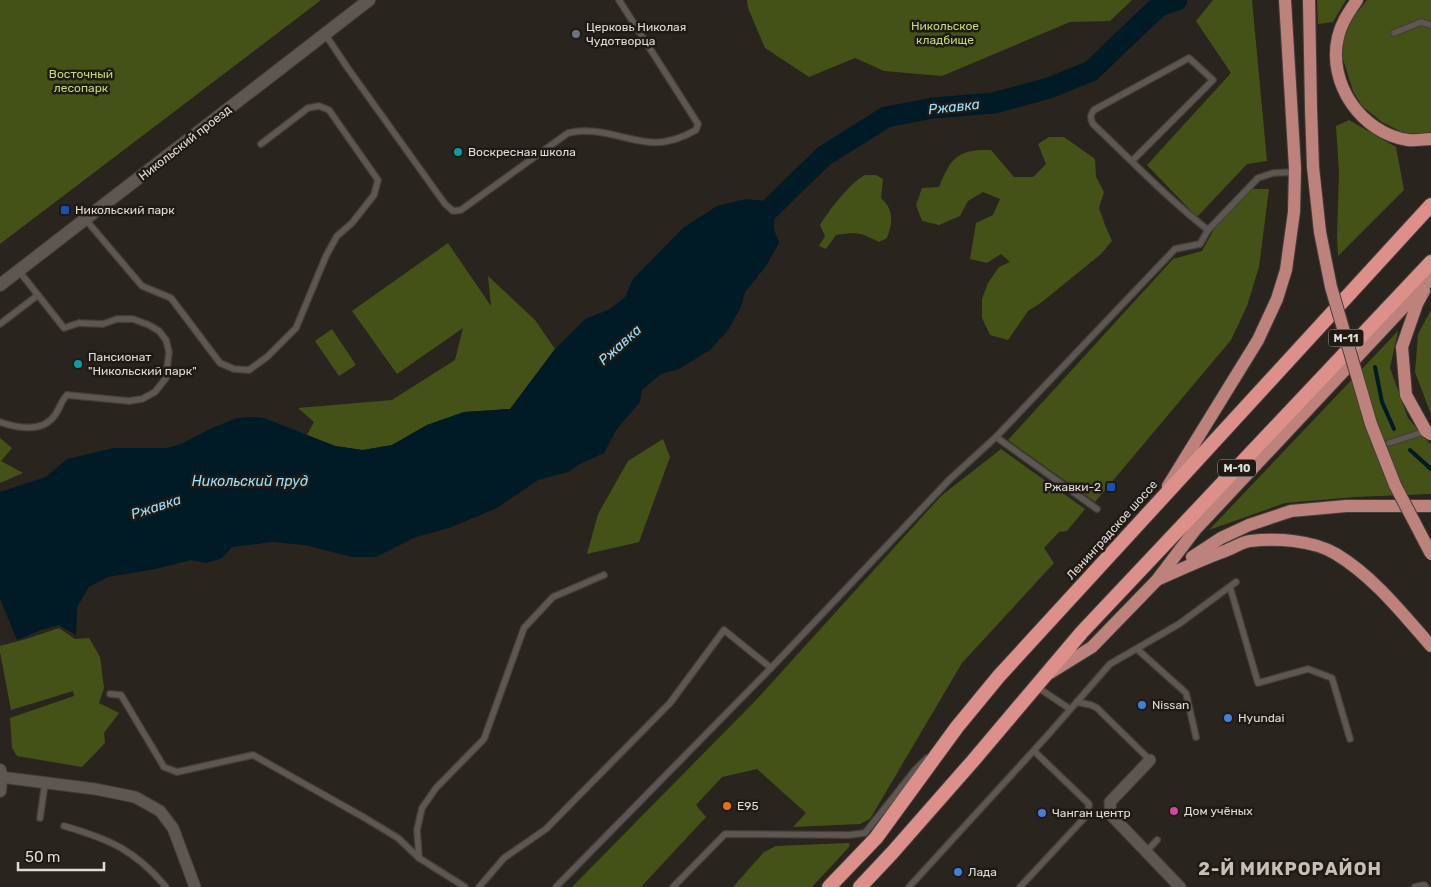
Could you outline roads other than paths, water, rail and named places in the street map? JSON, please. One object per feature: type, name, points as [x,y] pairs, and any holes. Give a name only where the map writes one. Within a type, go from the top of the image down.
[{"type":"highway","name":"Ленинградское шоссе","points":[[829,887],[876,838],[957,728],[999,676],[1431,205]]},
{"type":"highway","name":"М-10","points":[[860,887],[1046,676],[1082,632],[1431,262]]},
{"type":"main road","points":[[1158,503],[1258,340],[1277,299],[1286,270],[1294,212],[1295,172],[1285,0]]},
{"type":"main road","name":"М-11","points":[[1309,0],[1313,167],[1320,232],[1331,287],[1371,424],[1394,485],[1431,554]]},
{"type":"main road","points":[[1357,0],[1346,16],[1338,38],[1336,61],[1340,83],[1350,104],[1366,121],[1386,133],[1408,140],[1431,139]]},
{"type":"main road","points":[[1428,432],[1406,395],[1402,346],[1417,304],[1431,278]]},
{"type":"main road","name":"М-10","points":[[1046,676],[1092,647],[1157,580],[1195,530],[1431,278]]},
{"type":"main road","points":[[1157,580],[1221,538],[1249,525],[1291,512],[1346,506],[1431,506]]},
{"type":"main road","points":[[1157,580],[1206,557],[1249,542],[1281,541],[1306,543],[1334,553],[1359,570],[1376,585],[1431,646]]},
{"type":"street","name":"Никольский проезд","points":[[0,286],[369,0]]},
{"type":"street","points":[[1150,760],[1110,802],[1111,815],[1180,887]]},
{"type":"street","points":[[0,791],[0,775],[135,797],[160,811],[173,828],[195,887]]},
{"type":"street","points":[[1162,887],[1170,878]]},
{"type":"lane","points":[[325,34],[346,67],[445,204],[453,211],[461,210],[568,133],[576,131],[610,134],[649,142],[661,142],[684,137],[696,130],[698,124],[619,0]]},
{"type":"lane","points":[[1394,33],[1421,22],[1431,25]]},
{"type":"lane","points":[[1132,161],[1213,80],[1189,58],[1094,110],[1091,118],[1093,124],[1186,213],[1208,230]]},
{"type":"lane","points":[[86,220],[142,286],[171,298],[220,363],[234,369],[249,370],[267,357],[296,328],[326,256],[337,236],[352,223],[374,195],[378,180],[329,110],[319,106],[308,108],[261,144]]},
{"type":"lane","points":[[556,887],[770,668],[949,480],[996,437],[1175,249],[1200,244],[1208,230],[1258,178],[1273,173],[1295,172]]},
{"type":"lane","points":[[0,422],[34,428],[49,422],[55,415],[62,399],[67,395],[130,400],[142,398],[155,392],[166,378],[169,352],[166,340],[159,331],[133,318],[117,319],[103,324],[79,323],[64,328],[18,271]]},
{"type":"lane","points":[[0,324],[38,295]]},
{"type":"lane","points":[[1390,444],[1428,432]]},
{"type":"lane","points":[[996,437],[1096,509]]},
{"type":"lane","points":[[419,858],[417,830],[422,808],[436,788],[484,739],[524,628],[553,597],[604,576]]},
{"type":"lane","points":[[909,887],[1034,751],[1110,664],[1179,624],[1236,582]]},
{"type":"lane","points":[[1230,587],[1258,683],[1308,669],[1332,678],[1350,739]]},
{"type":"lane","points":[[479,887],[504,858],[546,829],[670,703],[724,630],[770,668]]},
{"type":"lane","points":[[1137,649],[1186,693],[1196,737]]},
{"type":"lane","points":[[1036,687],[1070,709]]},
{"type":"lane","points":[[110,694],[121,696],[164,767],[177,772],[253,754],[398,838],[419,858],[465,887]]},
{"type":"lane","points":[[1076,702],[1097,708],[1150,760]]},
{"type":"lane","points":[[673,887],[725,834],[849,835],[865,832],[915,770],[957,728]]},
{"type":"lane","points":[[1020,887],[1088,814],[1089,804],[1034,751]]},
{"type":"lane","points":[[40,818],[45,783]]},
{"type":"lane","points":[[64,826],[116,844],[140,860],[166,887]]},
{"type":"lane","points":[[1146,852],[1157,840]]},
{"type":"lane","points":[[1415,887],[1424,885],[1426,887]]},
{"type":"water","name":"Никольский пруд","points":[[746,199],[768,201],[772,205],[776,213],[774,229],[779,243],[766,266],[745,292],[741,307],[728,330],[710,350],[679,369],[661,374],[642,390],[640,402],[616,430],[604,453],[568,472],[538,480],[497,508],[449,528],[416,537],[376,557],[352,557],[305,545],[272,542],[232,547],[222,558],[206,563],[191,560],[155,569],[108,577],[89,587],[77,607],[76,635],[59,625],[17,640],[0,599],[0,492],[46,477],[67,459],[114,448],[167,448],[181,444],[237,418],[264,418],[335,446],[363,450],[392,445],[427,425],[464,412],[510,409],[555,349],[585,319],[610,309],[625,297],[633,279],[683,228],[717,206]]},
{"type":"waterway","name":"Ржавка","points":[[752,226],[824,156],[886,117],[933,108],[994,103],[1049,88],[1091,71],[1158,7],[1177,0]]},
{"type":"waterway","points":[[1375,367],[1382,402],[1394,429]]},
{"type":"waterway","points":[[1410,450],[1431,469]]},
{"type":"place","name":"Церковь Николая Чудотворца","points":[[576,34]]},
{"type":"place","name":"Воскресная школа","points":[[458,152]]},
{"type":"place","name":"Никольский парк","points":[[65,210]]},
{"type":"place","name":"Пансионат \"Никольский парк\"","points":[[78,364]]},
{"type":"place","name":"Ржавки-2","points":[[1111,487]]},
{"type":"place","name":"Nissan","points":[[1142,705]]},
{"type":"place","name":"Hyundai","points":[[1228,718]]},
{"type":"place","name":"E95","points":[[727,806]]},
{"type":"place","name":"Дом учёных","points":[[1174,811]]},
{"type":"place","name":"Чанган центр","points":[[1042,813]]},
{"type":"place","name":"Лада","points":[[958,872]]},
{"type":"district","name":"2-Й МИКРОРАЙОН","points":[[1290,869]]},
{"type":"park label","name":"Никольское кладбище","points":[[945,33]]},
{"type":"park label","name":"Восточный лесопарк","points":[[81,81]]}]
